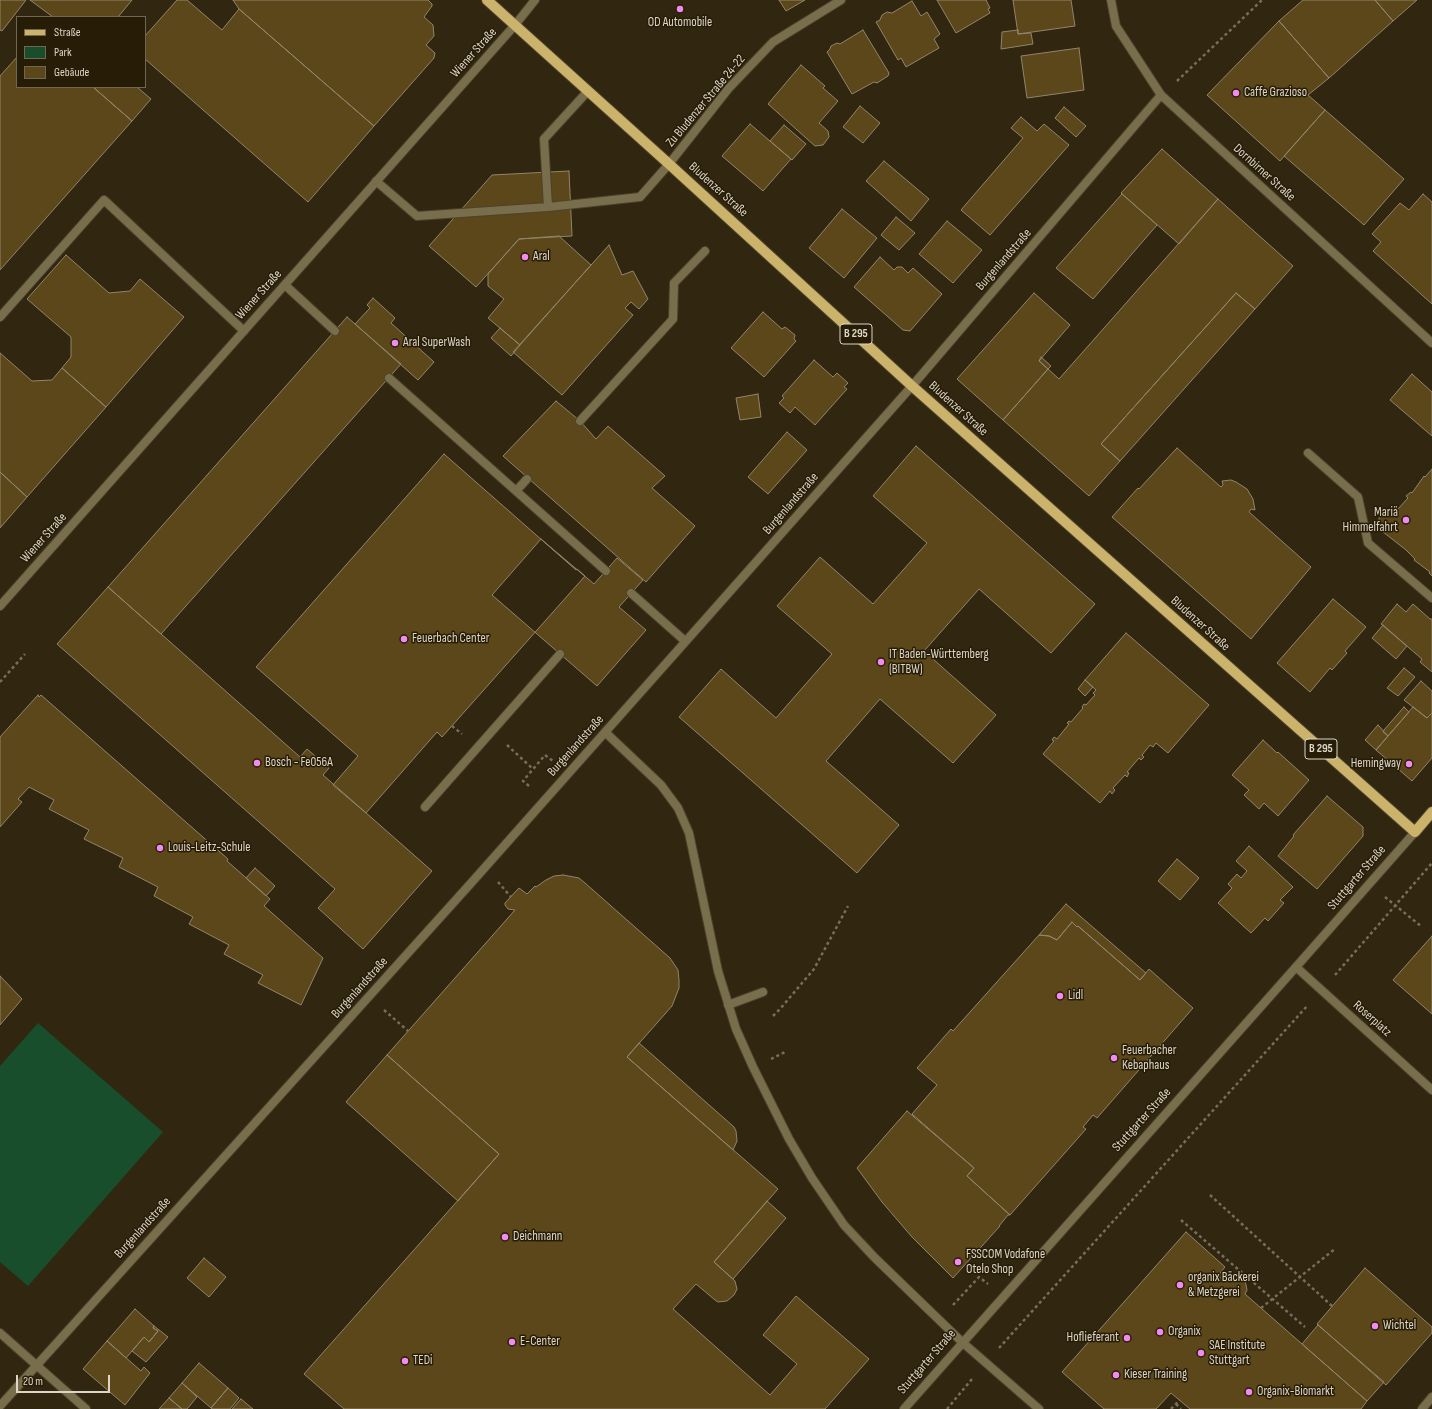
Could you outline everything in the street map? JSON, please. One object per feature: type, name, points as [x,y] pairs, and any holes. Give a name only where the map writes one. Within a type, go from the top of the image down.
[{"type":"main road","name":"Bludenzer Straße","points":[[487,0],[670,164],[912,386],[1415,832]]},
{"type":"main road","name":"Stuttgarter Straße","points":[[1415,832],[1432,812]]},
{"type":"street","name":"Wiener Straße","points":[[0,606],[515,25],[535,0]]},
{"type":"street","name":"Zu Bludenzer Straße 24-22","points":[[376,182],[417,216],[548,207],[640,197],[670,164],[729,88],[773,42],[841,0]]},
{"type":"street","name":"Dornbirner Straße","points":[[1111,0],[1116,26],[1161,95],[1432,342]]},
{"type":"street","points":[[548,207],[544,139],[588,91]]},
{"type":"street","name":"Burgenlandstraße","points":[[0,1406],[36,1364],[605,732],[912,386],[1161,95]]},
{"type":"street","points":[[0,317],[104,200],[244,331]]},
{"type":"street","points":[[580,421],[674,319],[674,283],[704,251]]},
{"type":"street","points":[[285,285],[335,331]]},
{"type":"street","points":[[389,378],[606,571]]},
{"type":"street","points":[[1308,453],[1358,497],[1368,543],[1432,598]]},
{"type":"street","points":[[516,491],[527,479]]},
{"type":"street","points":[[632,593],[685,641]]},
{"type":"street","points":[[425,807],[560,654]]},
{"type":"street","points":[[605,732],[661,785],[678,808],[689,833],[718,971],[736,1029],[753,1068],[789,1139],[812,1178],[844,1225],[875,1258],[962,1342],[1039,1409]]},
{"type":"street","name":"Stuttgarter Straße","points":[[904,1409],[1415,832]]},
{"type":"street","name":"Roserplatz","points":[[1296,967],[1432,1090]]},
{"type":"street","points":[[728,1005],[763,992]]},
{"type":"street","points":[[0,1333],[86,1409]]},
{"type":"street","points":[[1422,1409],[1432,1397]]},
{"type":"path","points":[[1161,95],[1262,0]]},
{"type":"path","points":[[0,682],[25,654]]},
{"type":"path","points":[[523,781],[545,755]]},
{"type":"path","points":[[947,1409],[986,1362],[1321,990],[1432,863]]},
{"type":"path","points":[[1369,884],[1422,927]]},
{"type":"path","points":[[773,1016],[814,969],[848,906]]},
{"type":"path","points":[[368,997],[408,1031]]},
{"type":"path","points":[[1210,1195],[1332,1306]]},
{"type":"path","points":[[1181,1220],[1305,1327]]},
{"type":"path","points":[[1261,1308],[1336,1248]]},
{"type":"path","points":[[939,1320],[980,1277],[1003,1296]]},
{"type":"path","points":[[1171,1409],[1180,1400]]},
{"type":"path","points":[[1176,1404],[1180,1409]]},
{"type":"green space","points":[[38,1023],[163,1132],[28,1286],[0,1262],[0,1066]]},
{"type":"building","points":[[0,0],[26,0],[2,31],[0,30]]},
{"type":"building","points":[[30,0],[132,0],[119,16],[52,16]]},
{"type":"building","points":[[177,0],[187,0],[222,30],[239,9],[374,126],[308,202],[146,60],[146,35]]},
{"type":"building","points":[[233,0],[428,0],[432,6],[424,17],[433,25],[434,36],[426,45],[435,53],[434,58],[374,126],[239,9]]},
{"type":"building","points":[[779,0],[805,0],[786,11]]},
{"type":"building","points":[[937,0],[986,0],[990,8],[988,9],[990,13],[956,33]]},
{"type":"building","points":[[1013,0],[1071,0],[1075,26],[1018,34]]},
{"type":"building","points":[[1303,0],[1375,0],[1393,21],[1329,78],[1279,21]]},
{"type":"building","points":[[1375,0],[1417,0],[1393,21]]},
{"type":"building","points":[[912,1],[921,16],[927,12],[940,34],[934,39],[939,48],[906,67],[901,58],[898,60],[876,22],[880,20],[882,15],[887,12],[892,13]]},
{"type":"building","points":[[1279,21],[1329,78],[1308,95],[1325,110],[1280,161],[1207,95]]},
{"type":"building","points":[[863,30],[889,73],[888,76],[877,83],[874,82],[852,94],[827,52],[831,46],[837,43],[840,44]]},
{"type":"building","points":[[1018,30],[1018,34],[1031,33],[1033,44],[1001,49],[1002,32]]},
{"type":"building","points":[[1079,48],[1084,90],[1027,98],[1021,56]]},
{"type":"building","points":[[16,58],[16,88],[94,88],[132,121],[0,270],[0,76]]},
{"type":"building","points":[[801,65],[825,86],[823,88],[838,101],[819,123],[828,131],[829,137],[823,145],[815,146],[768,104]]},
{"type":"building","points":[[94,88],[138,88],[151,99],[132,121]]},
{"type":"building","points":[[860,106],[880,123],[863,143],[843,127]]},
{"type":"building","points":[[1064,107],[1086,126],[1076,137],[1055,118]]},
{"type":"building","points":[[1325,110],[1404,179],[1364,225],[1284,156]]},
{"type":"building","points":[[1021,117],[1037,131],[1044,124],[1069,145],[990,235],[961,210],[1023,138],[1011,128]]},
{"type":"building","points":[[750,124],[791,159],[763,191],[722,156]]},
{"type":"building","points":[[784,125],[806,144],[792,160],[770,141]]},
{"type":"building","points":[[1162,149],[1218,199],[1179,244],[1121,193]]},
{"type":"building","points":[[884,161],[929,199],[911,221],[866,181]]},
{"type":"building","points":[[569,171],[572,236],[519,239],[476,287],[429,246],[492,175]]},
{"type":"building","points":[[1122,194],[1157,225],[1093,299],[1056,268]]},
{"type":"building","points":[[1423,194],[1432,202],[1432,304],[1373,251],[1381,242],[1372,234],[1400,203],[1409,210]]},
{"type":"building","points":[[1218,199],[1293,266],[1255,309],[1236,293],[1101,444],[1120,461],[1089,496],[1003,420],[1048,369],[1059,379]]},
{"type":"building","points":[[842,209],[877,238],[844,278],[809,248]]},
{"type":"building","points":[[896,217],[915,233],[899,250],[881,235]]},
{"type":"building","points":[[947,221],[982,250],[953,283],[919,254]]},
{"type":"building","points":[[559,236],[591,265],[520,345],[488,318],[504,299],[488,286],[488,274],[519,239]]},
{"type":"building","points":[[609,245],[622,275],[633,271],[648,299],[639,309],[631,302],[625,308],[633,315],[562,395],[513,352]]},
{"type":"building","points":[[66,255],[109,293],[130,291],[140,279],[184,317],[106,407],[62,368],[71,357],[71,337],[27,299]]},
{"type":"building","points":[[880,257],[894,270],[897,267],[902,267],[908,273],[913,268],[942,294],[910,331],[903,330],[854,287]]},
{"type":"building","points":[[1034,293],[1070,325],[1039,361],[1048,369],[1003,420],[957,379]]},
{"type":"building","points":[[1236,293],[1255,309],[1120,461],[1101,444]]},
{"type":"building","name":"Aral SuperWash","points":[[373,298],[395,318],[391,323],[434,362],[418,380],[355,324],[370,308],[367,305]]},
{"type":"building","points":[[763,312],[782,329],[785,327],[795,335],[794,339],[796,341],[764,377],[731,348]]},
{"type":"building","points":[[347,317],[401,364],[161,634],[108,587]]},
{"type":"building","points":[[500,328],[520,345],[511,356],[491,338]]},
{"type":"building","points":[[0,353],[32,381],[52,380],[62,368],[106,407],[27,497],[0,472]]},
{"type":"building","points":[[1041,357],[1051,366],[1048,369],[1039,361]]},
{"type":"building","points":[[814,360],[833,377],[837,373],[848,383],[844,387],[847,389],[815,425],[795,407],[790,413],[779,403],[784,398],[782,396]]},
{"type":"building","points":[[1412,374],[1432,392],[1432,436],[1390,400]]},
{"type":"building","points":[[758,394],[761,417],[740,420],[736,398]]},
{"type":"building","points":[[556,401],[580,421],[596,439],[608,426],[665,476],[652,488],[695,526],[646,582],[503,456]]},
{"type":"building","points":[[787,432],[807,450],[768,494],[748,477]]},
{"type":"building","name":"IT Baden-Württemberg (BITBW)","points":[[916,446],[1095,604],[1051,653],[979,589],[924,651],[996,715],[953,763],[880,699],[826,761],[899,825],[857,873],[679,717],[721,669],[776,718],[832,654],[777,606],[820,557],[873,604],[927,543],[873,496]]},
{"type":"building","points":[[1177,448],[1221,487],[1223,485],[1222,481],[1231,480],[1247,489],[1253,499],[1255,510],[1251,509],[1249,512],[1311,567],[1251,639],[1112,517]]},
{"type":"building","name":"Feuerbach Center","points":[[444,454],[576,570],[577,569],[585,576],[442,737],[437,732],[366,813],[333,785],[358,756],[256,667]]},
{"type":"building","name":"Mariä Himmelfahrt","points":[[1432,469],[1432,576],[1429,573],[1430,572],[1414,560],[1415,559],[1406,550],[1378,528],[1381,524],[1379,523],[1379,518],[1385,510],[1391,509],[1394,511],[1397,508],[1398,509],[1408,498],[1406,496],[1411,492],[1412,493],[1424,476],[1425,477]]},
{"type":"building","points":[[0,472],[27,497],[0,528]]},
{"type":"building","points":[[541,539],[594,584],[617,558],[643,580],[619,607],[646,630],[597,686],[492,595]]},
{"type":"building","name":"Bosch - Fe056A","points":[[108,587],[300,757],[307,749],[329,768],[323,775],[432,871],[363,949],[318,908],[335,889],[57,644]]},
{"type":"building","points":[[1333,599],[1366,627],[1345,651],[1347,653],[1332,670],[1330,668],[1310,692],[1277,663]]},
{"type":"building","points":[[1397,604],[1406,612],[1413,604],[1430,619],[1432,619],[1432,672],[1420,662],[1422,659],[1381,624]]},
{"type":"building","points":[[1383,625],[1407,646],[1396,659],[1372,638]]},
{"type":"building","points":[[1126,633],[1209,705],[1168,753],[1156,743],[1153,747],[1150,745],[1142,755],[1144,757],[1141,760],[1139,758],[1127,772],[1129,773],[1127,777],[1125,775],[1113,788],[1115,790],[1112,794],[1110,791],[1100,803],[1043,754],[1054,741],[1052,740],[1054,737],[1057,739],[1069,724],[1067,723],[1069,721],[1071,722],[1083,708],[1082,707],[1084,704],[1086,705],[1095,695],[1093,693],[1096,690],[1085,680]]},
{"type":"building","points":[[1404,668],[1415,677],[1398,696],[1387,688]]},
{"type":"building","points":[[1085,680],[1093,687],[1085,696],[1078,689]]},
{"type":"building","points":[[1421,681],[1432,691],[1432,713],[1427,718],[1404,700]]},
{"type":"building","name":"Louis-Leitz-Schule","points":[[38,695],[39,697],[41,695],[228,859],[227,861],[270,899],[264,906],[323,958],[301,1005],[258,983],[263,975],[224,954],[229,945],[189,924],[193,917],[154,896],[158,887],[119,867],[123,858],[84,839],[89,830],[49,809],[54,800],[29,787],[18,799],[22,802],[0,827],[0,737]]},
{"type":"building","points":[[1404,707],[1409,712],[1388,736],[1383,732],[1384,730]]},
{"type":"building","points":[[1413,707],[1427,718],[1432,713],[1432,758],[1412,781],[1376,750]]},
{"type":"building","points":[[1378,725],[1388,736],[1376,750],[1365,740]]},
{"type":"building","points":[[1263,740],[1309,780],[1278,816],[1264,803],[1259,809],[1244,795],[1249,790],[1232,775]]},
{"type":"building","points":[[1327,796],[1363,827],[1363,836],[1317,889],[1278,856],[1294,836],[1293,835]]},
{"type":"building","points":[[1249,846],[1293,887],[1280,900],[1284,903],[1268,921],[1265,918],[1251,933],[1218,903],[1232,888],[1228,884],[1237,874],[1241,878],[1247,871],[1236,861]]},
{"type":"building","points":[[1177,859],[1199,878],[1180,900],[1158,881]]},
{"type":"building","points":[[255,868],[275,886],[266,896],[246,878]]},
{"type":"building","points":[[563,875],[579,878],[670,958],[678,970],[679,988],[672,1006],[627,1057],[778,1189],[714,1262],[735,1281],[737,1289],[734,1295],[727,1301],[718,1302],[696,1284],[673,1309],[770,1395],[797,1364],[763,1335],[796,1296],[869,1359],[825,1409],[344,1409],[304,1374],[499,1154],[387,1055],[515,910],[508,909],[505,903],[519,888],[527,894],[535,886],[536,887],[546,880],[554,876]]},
{"type":"building","points":[[1066,904],[1146,973],[1140,980],[1072,922],[1057,940],[1049,936],[1039,935]]},
{"type":"building","points":[[1072,922],[1140,980],[1149,969],[1193,1008],[1097,1118],[1093,1115],[1083,1127],[1086,1129],[1010,1215],[967,1176],[974,1168],[912,1114],[937,1085],[917,1068],[951,1029],[953,1031],[1039,935],[1049,936],[1057,940]]},
{"type":"building","points":[[1432,936],[1432,1014],[1393,980]]},
{"type":"building","points":[[0,976],[22,999],[0,1025]]},
{"type":"building","points":[[639,1043],[734,1127],[737,1141],[733,1150],[627,1057]]},
{"type":"building","points":[[387,1055],[499,1154],[458,1201],[346,1102]]},
{"type":"building","points":[[907,1111],[974,1168],[967,1176],[1010,1215],[1008,1215],[1000,1226],[953,1278],[912,1237],[882,1202],[857,1168]]},
{"type":"building","points":[[767,1201],[786,1218],[733,1279],[714,1262]]},
{"type":"building","points":[[1186,1232],[1225,1267],[1220,1273],[1230,1281],[1237,1277],[1245,1280],[1247,1290],[1245,1294],[1367,1401],[1361,1409],[1190,1409],[1171,1393],[1156,1409],[1104,1409],[1062,1372]]},
{"type":"building","points":[[204,1258],[226,1277],[209,1297],[187,1278]]},
{"type":"building","name":"Wichtel","points":[[1365,1268],[1432,1327],[1432,1333],[1386,1385],[1317,1324]]},
{"type":"building","points":[[135,1309],[154,1326],[153,1328],[158,1331],[149,1342],[144,1337],[126,1358],[107,1341]]},
{"type":"building","points":[[1318,1325],[1384,1382],[1367,1401],[1302,1344]]},
{"type":"building","points":[[154,1326],[168,1337],[146,1362],[132,1351],[144,1337],[149,1342],[158,1331],[153,1328]]},
{"type":"building","points":[[107,1341],[141,1371],[144,1367],[150,1373],[125,1405],[83,1369]]},
{"type":"building","points":[[199,1363],[228,1388],[211,1408],[182,1383]]},
{"type":"building","points":[[182,1383],[197,1397],[187,1409],[182,1409],[169,1398]]},
{"type":"building","points":[[228,1388],[239,1398],[230,1409],[212,1409],[211,1408]]},
{"type":"building","points":[[169,1398],[182,1409],[159,1409]]},
{"type":"building","points":[[241,1399],[253,1409],[232,1409]]},
{"type":"place","name":"OD Automobile","points":[[680,9]]},
{"type":"place","name":"Caffe Grazioso","points":[[1236,93]]},
{"type":"place","name":"Aral","points":[[525,257]]},
{"type":"place","name":"Aral SuperWash","points":[[395,343]]},
{"type":"place","name":"Mariä Himmelfahrt","points":[[1406,520]]},
{"type":"place","name":"Feuerbach Center","points":[[404,639]]},
{"type":"place","name":"IT Baden-Württemberg (BITBW)","points":[[881,662]]},
{"type":"place","name":"Bosch - Fe056A","points":[[257,763]]},
{"type":"place","name":"Hemingway","points":[[1409,764]]},
{"type":"place","name":"Louis-Leitz-Schule","points":[[160,848]]},
{"type":"place","name":"Lidl","points":[[1060,996]]},
{"type":"place","name":"Feuerbacher Kebaphaus","points":[[1114,1058]]},
{"type":"place","name":"Deichmann","points":[[505,1237]]},
{"type":"place","name":"FSSCOM Vodafone Otelo Shop","points":[[958,1262]]},
{"type":"place","name":"organix Bäckerei & Metzgerei","points":[[1180,1285]]},
{"type":"place","name":"Wichtel","points":[[1375,1326]]},
{"type":"place","name":"Organix","points":[[1160,1332]]},
{"type":"place","name":"Hoflieferant","points":[[1127,1338]]},
{"type":"place","name":"E-Center","points":[[512,1342]]},
{"type":"place","name":"SAE Institute Stuttgart","points":[[1201,1353]]},
{"type":"place","name":"TEDi","points":[[405,1361]]},
{"type":"place","name":"Kieser Training","points":[[1116,1375]]},
{"type":"place","name":"Organix-Biomarkt","points":[[1249,1392]]}]
